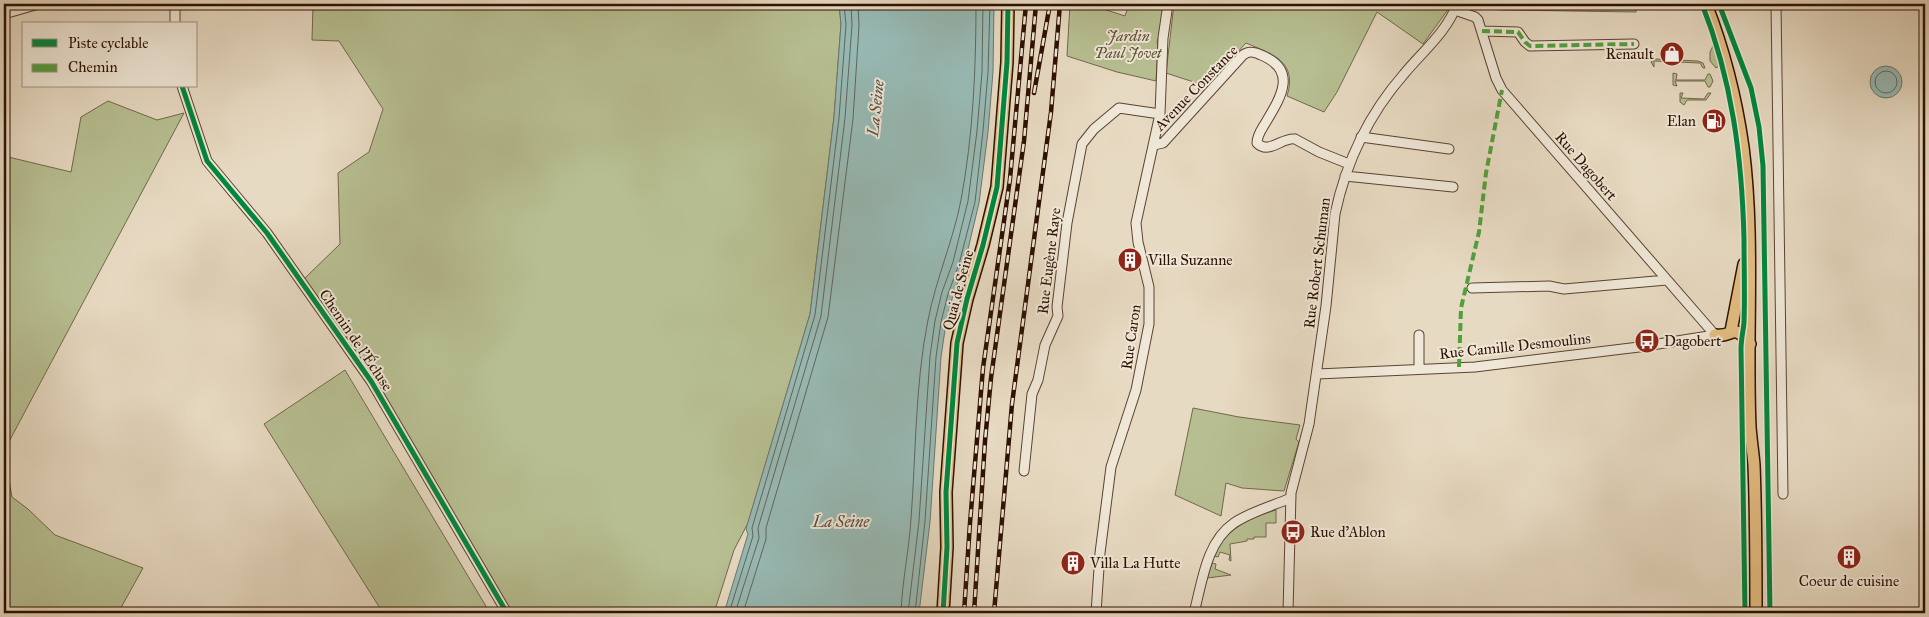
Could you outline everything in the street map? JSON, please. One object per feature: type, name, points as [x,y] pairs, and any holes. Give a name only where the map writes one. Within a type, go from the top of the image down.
[{"type":"main road","name":"Quai de Seine","points":[[943,613],[947,547],[946,492],[956,351],[967,298],[984,245],[996,187],[1008,62],[1008,4]]},
{"type":"main road","points":[[1706,4],[1725,56],[1734,92],[1746,176],[1750,428],[1754,465]]},
{"type":"main road","points":[[1714,4],[1726,36],[1739,82],[1747,123],[1752,169],[1755,239],[1757,426],[1754,465],[1756,613]]},
{"type":"main road","points":[[1732,331],[1748,248]]},
{"type":"main road","points":[[1714,335],[1720,336],[1732,331],[1742,334],[1750,344]]},
{"type":"street","points":[[4,14],[39,4]]},
{"type":"street","points":[[175,22],[176,4]]},
{"type":"street","name":"Rue Caron","points":[[1096,613],[1100,553],[1111,467],[1136,390],[1149,324],[1149,287],[1138,242],[1136,223],[1160,114],[1163,38],[1168,4]]},
{"type":"street","points":[[1776,4],[1784,494]]},
{"type":"street","name":"Rue Dagobert","points":[[1456,7],[1475,16],[1482,31],[1496,78],[1502,90],[1714,335]]},
{"type":"street","name":"Rue Robert Schuman","points":[[1288,613],[1291,498],[1309,424],[1326,306],[1335,214],[1345,176],[1361,137],[1376,111],[1390,91],[1437,37],[1456,7]]},
{"type":"street","points":[[1482,31],[1518,32],[1530,46],[1634,44]]},
{"type":"street","name":"Avenue Constance","points":[[1154,145],[1163,143],[1243,55],[1254,52],[1275,62],[1284,79],[1281,94],[1275,108],[1257,137],[1258,144],[1261,147],[1267,148],[1290,138],[1295,139],[1319,152],[1349,164]]},
{"type":"street","name":"Chemin de l'Écluse","points":[[183,88],[207,161],[267,233],[371,381],[507,613]]},
{"type":"street","name":"Rue Eugène Raye","points":[[1024,472],[1032,394],[1038,380],[1046,345],[1058,316],[1057,307],[1067,223],[1082,144],[1094,129],[1119,108],[1160,114]]},
{"type":"street","points":[[1361,137],[1449,149]]},
{"type":"street","points":[[1345,176],[1453,188]]},
{"type":"street","points":[[1472,288],[1549,286],[1564,289],[1666,280]]},
{"type":"street","points":[[1418,334],[1419,369]]},
{"type":"street","name":"Rue Camille Desmoulins","points":[[1317,374],[1475,367],[1648,346],[1714,335]]},
{"type":"street","points":[[1194,613],[1212,549],[1220,535],[1238,520],[1291,498]]},
{"type":"green space","points":[[313,4],[839,4],[841,24],[834,117],[810,314],[748,523],[734,550],[714,613],[511,613],[340,326],[304,279],[340,244],[338,173],[369,152],[383,109],[339,41],[312,40]]},
{"type":"green space","name":"Jardin Paul Jovet","points":[[1070,4],[1088,4],[1125,16],[1129,4],[1164,4],[1157,42],[1156,81],[1117,72],[1067,56]]},
{"type":"green space","points":[[1174,4],[1201,4],[1219,9],[1219,4],[1452,4],[1423,44],[1377,12],[1337,92],[1324,112],[1287,96],[1289,74],[1286,67],[1273,55],[1246,43],[1206,86],[1166,73]]},
{"type":"green space","points":[[1486,4],[1636,4],[1636,12],[1485,9]]},
{"type":"green space","points":[[1713,46],[1719,66],[1716,68],[1710,61],[1710,52]]},
{"type":"green space","points":[[1655,59],[1698,61],[1703,63],[1705,68],[1700,63],[1654,61],[1654,67],[1651,62]]},
{"type":"green space","points":[[1673,73],[1677,74],[1676,80],[1705,80],[1708,74],[1710,74],[1713,81],[1710,87],[1708,87],[1705,81],[1675,81],[1677,86],[1673,85]]},
{"type":"green space","points":[[1680,93],[1683,93],[1681,98],[1704,99],[1708,93],[1711,93],[1706,100],[1687,100],[1684,105],[1680,102]]},
{"type":"green space","points":[[108,101],[157,120],[184,113],[4,451],[4,156],[71,172],[81,117]]},
{"type":"green space","points":[[345,370],[490,613],[383,613],[264,424]]},
{"type":"green space","points":[[1193,408],[1239,417],[1300,425],[1296,439],[1299,442],[1284,491],[1242,488],[1226,483],[1221,516],[1175,495]]},
{"type":"green space","points":[[4,452],[12,497],[28,509],[55,535],[143,568],[118,613],[4,613]]},
{"type":"green space","points":[[1276,510],[1276,523],[1266,523],[1266,537],[1254,537],[1254,539],[1230,544],[1231,561],[1229,560],[1230,555],[1220,552],[1218,557],[1214,556],[1225,539],[1239,526]]},
{"type":"green space","points":[[1212,563],[1216,564],[1215,569],[1231,575],[1207,578]]},
{"type":"water","name":"La Seine","points":[[839,4],[994,4],[993,72],[988,132],[979,203],[964,266],[953,295],[946,323],[941,357],[930,522],[919,613],[724,613],[748,534],[746,529],[810,314],[834,117],[841,24]]},
{"type":"water","points":[[1886,66],[1898,70],[1902,82],[1898,94],[1886,98],[1874,94],[1870,82],[1874,70]]},
{"type":"railway","points":[[964,613],[983,368],[1010,179],[1026,4]]},
{"type":"railway","points":[[974,613],[991,378],[1024,141],[1036,4]]},
{"type":"railway","points":[[1034,93],[1050,4]]},
{"type":"railway","points":[[994,613],[1012,404],[1051,112],[1060,4]]},
{"type":"marked path","points":[[1482,31],[1518,32],[1530,46],[1634,44]]},
{"type":"marked path","points":[[1459,367],[1461,308],[1479,232],[1486,173],[1502,90]]},
{"type":"cycle path","points":[[943,613],[947,547],[946,492],[957,343],[997,187],[1007,62],[1008,4]]},
{"type":"cycle path","points":[[1702,4],[1721,61],[1728,90],[1734,119],[1741,179],[1744,239],[1744,323],[1741,349],[1745,613]]},
{"type":"cycle path","points":[[1719,4],[1751,88],[1759,127],[1763,166],[1770,613]]},
{"type":"cycle path","points":[[183,88],[207,161],[267,233],[371,381],[507,613]]},
{"type":"place","name":"Renault","points":[[1672,54]]},
{"type":"place","name":"Elan","points":[[1714,121]]},
{"type":"place","name":"Villa Suzanne","points":[[1130,260]]},
{"type":"place","name":"Dagobert","points":[[1647,341]]},
{"type":"place","name":"Rue d'Ablon","points":[[1293,532]]},
{"type":"place","name":"Coeur de cuisine","points":[[1849,557]]},
{"type":"place","name":"Villa La Hutte","points":[[1073,563]]}]
